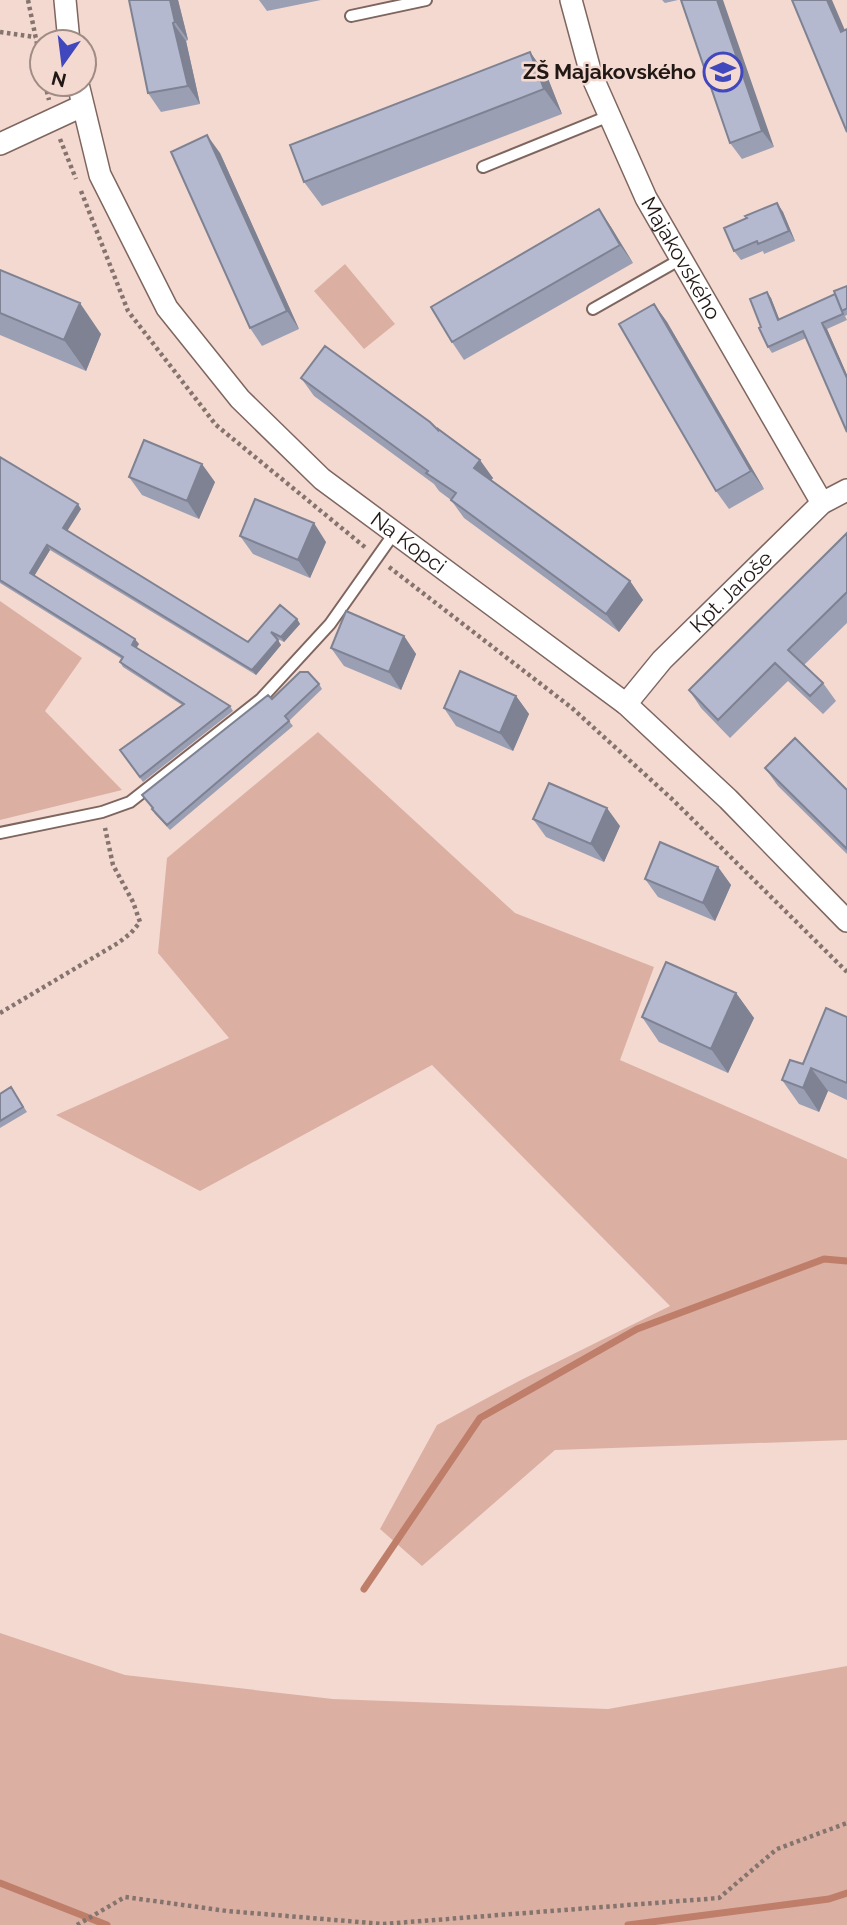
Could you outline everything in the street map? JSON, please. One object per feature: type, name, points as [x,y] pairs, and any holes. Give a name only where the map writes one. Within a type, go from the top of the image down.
[{"type":"street","points":[[65,0],[68,28]]},
{"type":"street","name":"Majakovského","points":[[571,0],[591,74],[646,198],[822,503]]},
{"type":"street","name":"Na Kopci","points":[[81,98],[100,175],[167,309],[240,399],[322,479],[626,704],[728,799],[847,921]]},
{"type":"street","points":[[0,145],[82,106]]},
{"type":"street","name":"Kpt. Jaroše","points":[[626,704],[662,660],[822,503],[847,489]]},
{"type":"lane","points":[[351,16],[426,0]]},
{"type":"lane","points":[[483,167],[609,116]]},
{"type":"lane","points":[[593,309],[681,259]]},
{"type":"lane","points":[[0,833],[102,812],[130,802],[261,699],[330,624],[395,533]]},
{"type":"path","points":[[28,0],[33,28]]},
{"type":"path","points":[[0,32],[28,36]]},
{"type":"path","points":[[0,1013],[118,943],[131,933],[139,922],[134,902],[113,865],[102,812]]},
{"type":"path","points":[[77,1925],[125,1897],[227,1911],[383,1924],[719,1898],[777,1849],[847,1823]]},
{"type":"shaded area","points":[[345,264],[395,324],[364,349],[314,291]]},
{"type":"shaded area","points":[[0,601],[82,658],[45,711],[122,790],[0,820]]},
{"type":"shaded area","points":[[318,732],[515,913],[654,967],[620,1060],[847,1159],[847,1440],[555,1450],[422,1566],[380,1529],[437,1425],[670,1306],[432,1065],[200,1191],[56,1115],[229,1038],[158,953],[167,858]]},
{"type":"shaded area","points":[[0,1633],[125,1675],[333,1699],[608,1709],[847,1666],[847,1925],[0,1925]]},
{"type":"building","points":[[129,0],[170,0],[188,86],[148,93]]},
{"type":"building","points":[[681,0],[717,0],[762,131],[730,143]]},
{"type":"building","points":[[792,0],[827,0],[841,32],[847,29],[847,132]]},
{"type":"building","points":[[530,52],[544,89],[304,182],[290,145]]},
{"type":"building","points":[[207,135],[287,311],[250,328],[171,152]]},
{"type":"building","points":[[777,203],[789,231],[734,251],[724,228]]},
{"type":"building","points":[[599,209],[620,245],[452,342],[431,307]]},
{"type":"building","points":[[0,270],[80,303],[64,340],[0,313]]},
{"type":"building","points":[[847,286],[847,308],[842,311],[834,291]]},
{"type":"building","points":[[767,292],[778,320],[835,294],[843,314],[822,323],[847,378],[847,432],[803,331],[768,347],[750,299]]},
{"type":"building","points":[[654,304],[751,471],[716,491],[619,324]]},
{"type":"building","points":[[325,346],[480,460],[474,468],[630,581],[606,614],[451,500],[456,493],[301,378]]},
{"type":"building","points":[[144,440],[202,464],[187,501],[129,477]]},
{"type":"building","points":[[0,457],[78,504],[63,528],[248,642],[280,605],[297,619],[281,637],[271,632],[278,640],[252,670],[47,545],[30,573],[135,639],[132,645],[230,706],[140,777],[120,750],[184,704],[120,662],[123,657],[0,580]]},
{"type":"building","points":[[255,499],[314,523],[298,560],[240,536]]},
{"type":"building","points":[[847,533],[847,592],[788,650],[823,683],[810,696],[775,663],[718,720],[689,690]]},
{"type":"building","points":[[346,611],[404,636],[389,672],[331,648]]},
{"type":"building","points":[[460,671],[516,696],[500,733],[444,708]]},
{"type":"building","points":[[300,672],[308,672],[319,684],[285,716],[289,721],[167,825],[142,795],[268,695],[272,699]]},
{"type":"building","points":[[795,738],[847,790],[847,849],[765,768]]},
{"type":"building","points":[[549,783],[607,808],[591,844],[533,819]]},
{"type":"building","points":[[660,842],[718,867],[703,903],[645,879]]},
{"type":"building","points":[[666,962],[736,993],[711,1049],[642,1017]]},
{"type":"building","points":[[826,1008],[847,1017],[847,1083],[811,1068],[803,1088],[782,1080],[790,1060],[803,1064]]},
{"type":"building","points":[[11,1087],[23,1107],[0,1121],[0,1094]]},
{"type":"waterway","points":[[364,1589],[480,1418],[637,1329],[824,1259],[847,1261]]},
{"type":"waterway","points":[[0,1883],[107,1925]]},
{"type":"waterway","points":[[628,1925],[829,1899],[847,1893]]},
{"type":"place","name":"ZŠ Majakovského","points":[[723,72]]}]
